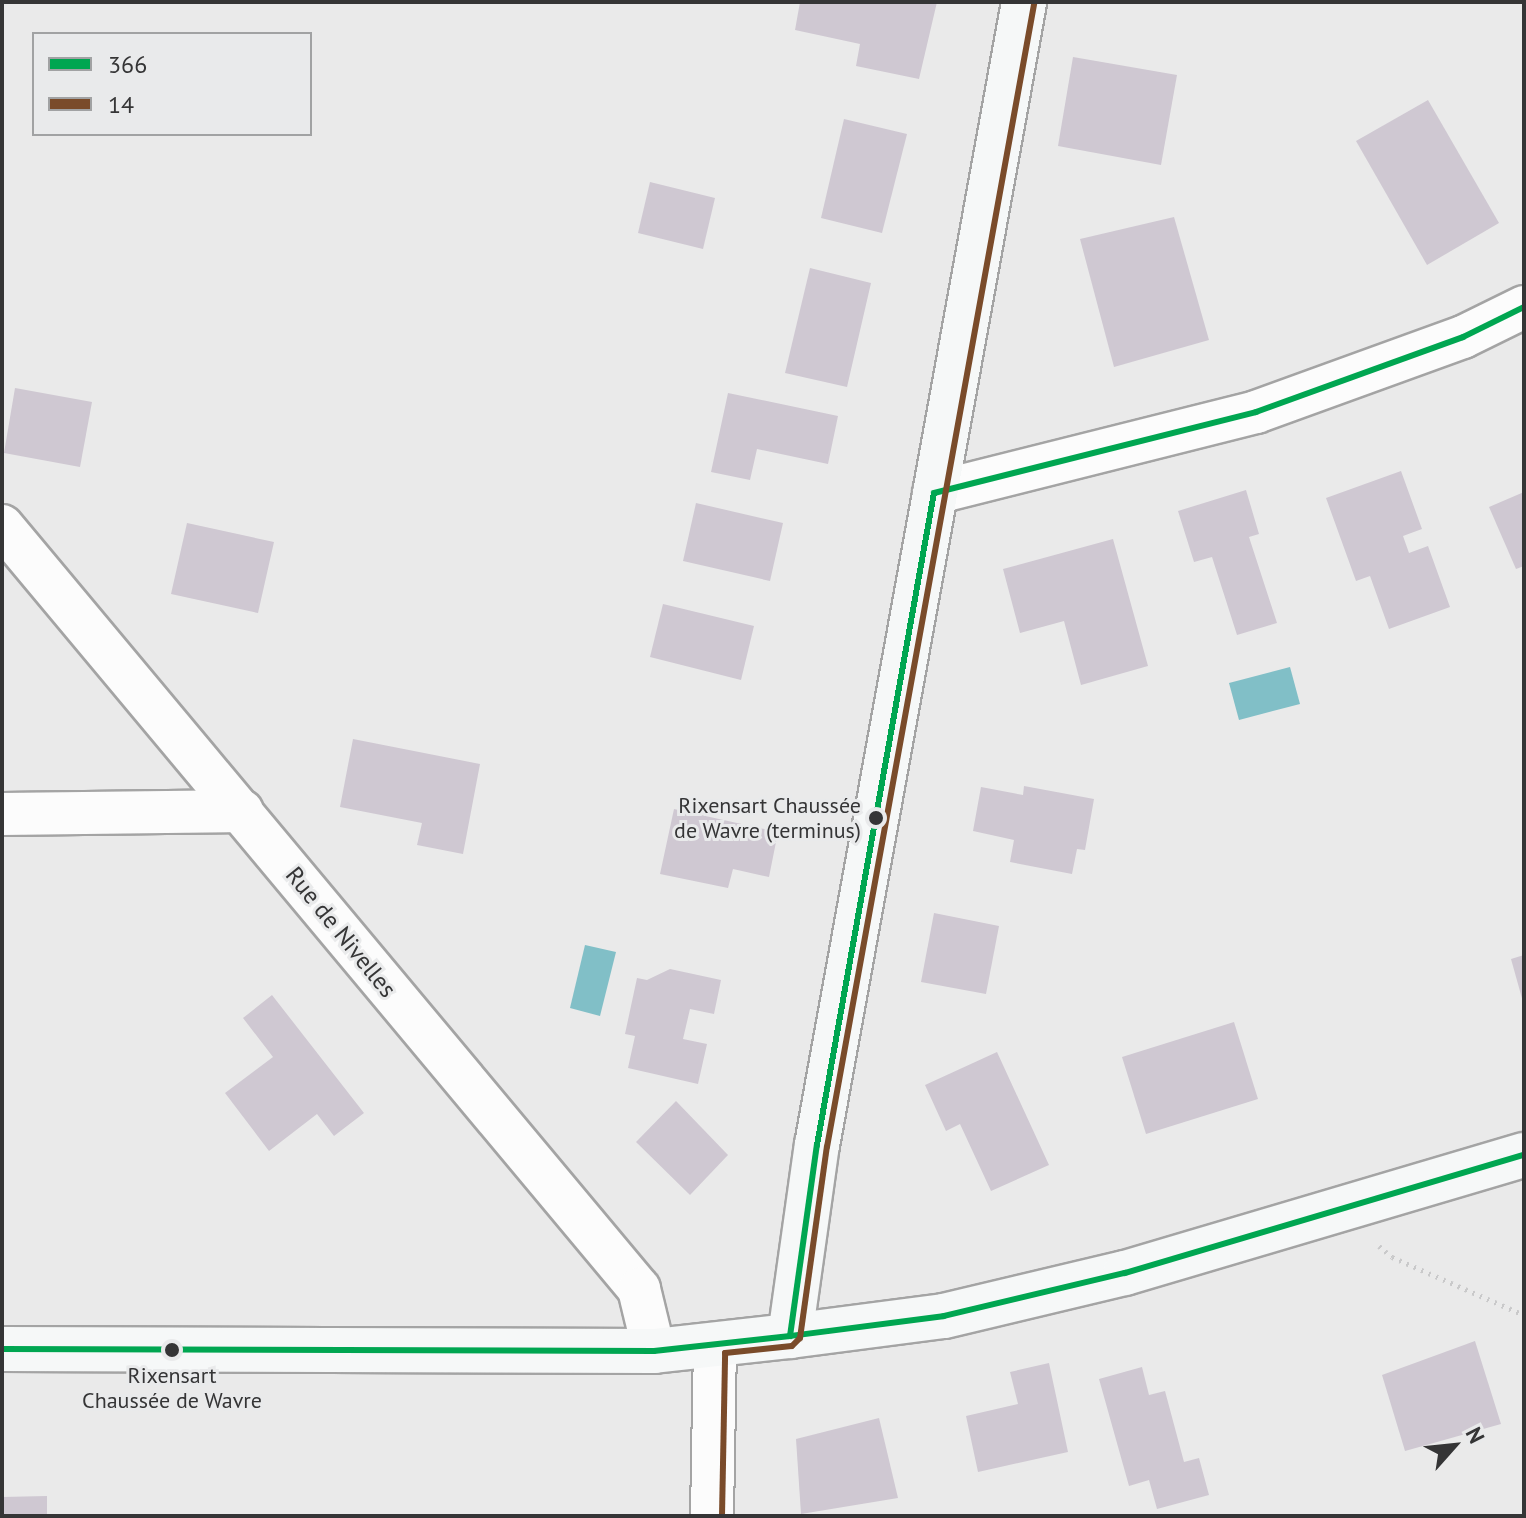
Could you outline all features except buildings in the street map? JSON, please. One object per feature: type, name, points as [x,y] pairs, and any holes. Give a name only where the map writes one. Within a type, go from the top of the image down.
[{"type":"main road","points":[[790,1336],[817,1145],[1024,2]]},
{"type":"main road","points":[[2,1349],[654,1351],[790,1336],[944,1316],[1125,1273],[1524,1155]]},
{"type":"street","points":[[934,493],[1256,412],[1463,337],[1524,307]]},
{"type":"street","name":"Rue de Nivelles","points":[[2,526],[639,1289],[654,1351]]},
{"type":"street","points":[[2,814],[242,811]]},
{"type":"street","points":[[712,1516],[715,1344]]},
{"type":"path","points":[[1338,1212],[1392,1257],[1524,1315]]},
{"type":"water","points":[[1290,667],[1300,704],[1239,720],[1229,683]]},
{"type":"water","points":[[585,945],[616,952],[600,1016],[570,1008]]},
{"type":"transit line","name":"14","points":[[722,1516],[725,1353],[792,1346],[800,1338],[827,1147],[1034,4]]},
{"type":"transit line","name":"366","points":[[790,1336],[817,1145],[934,493],[1256,412],[1463,337],[1524,307]]},
{"type":"transit line","name":"366","points":[[2,1349],[654,1351],[790,1336],[944,1316],[1125,1273],[1524,1155]]},
{"type":"place","name":"Rixensart Chaussée de Wavre (terminus)","points":[[876,818]]},
{"type":"place","name":"Rixensart Chaussée de Wavre","points":[[172,1350]]}]
